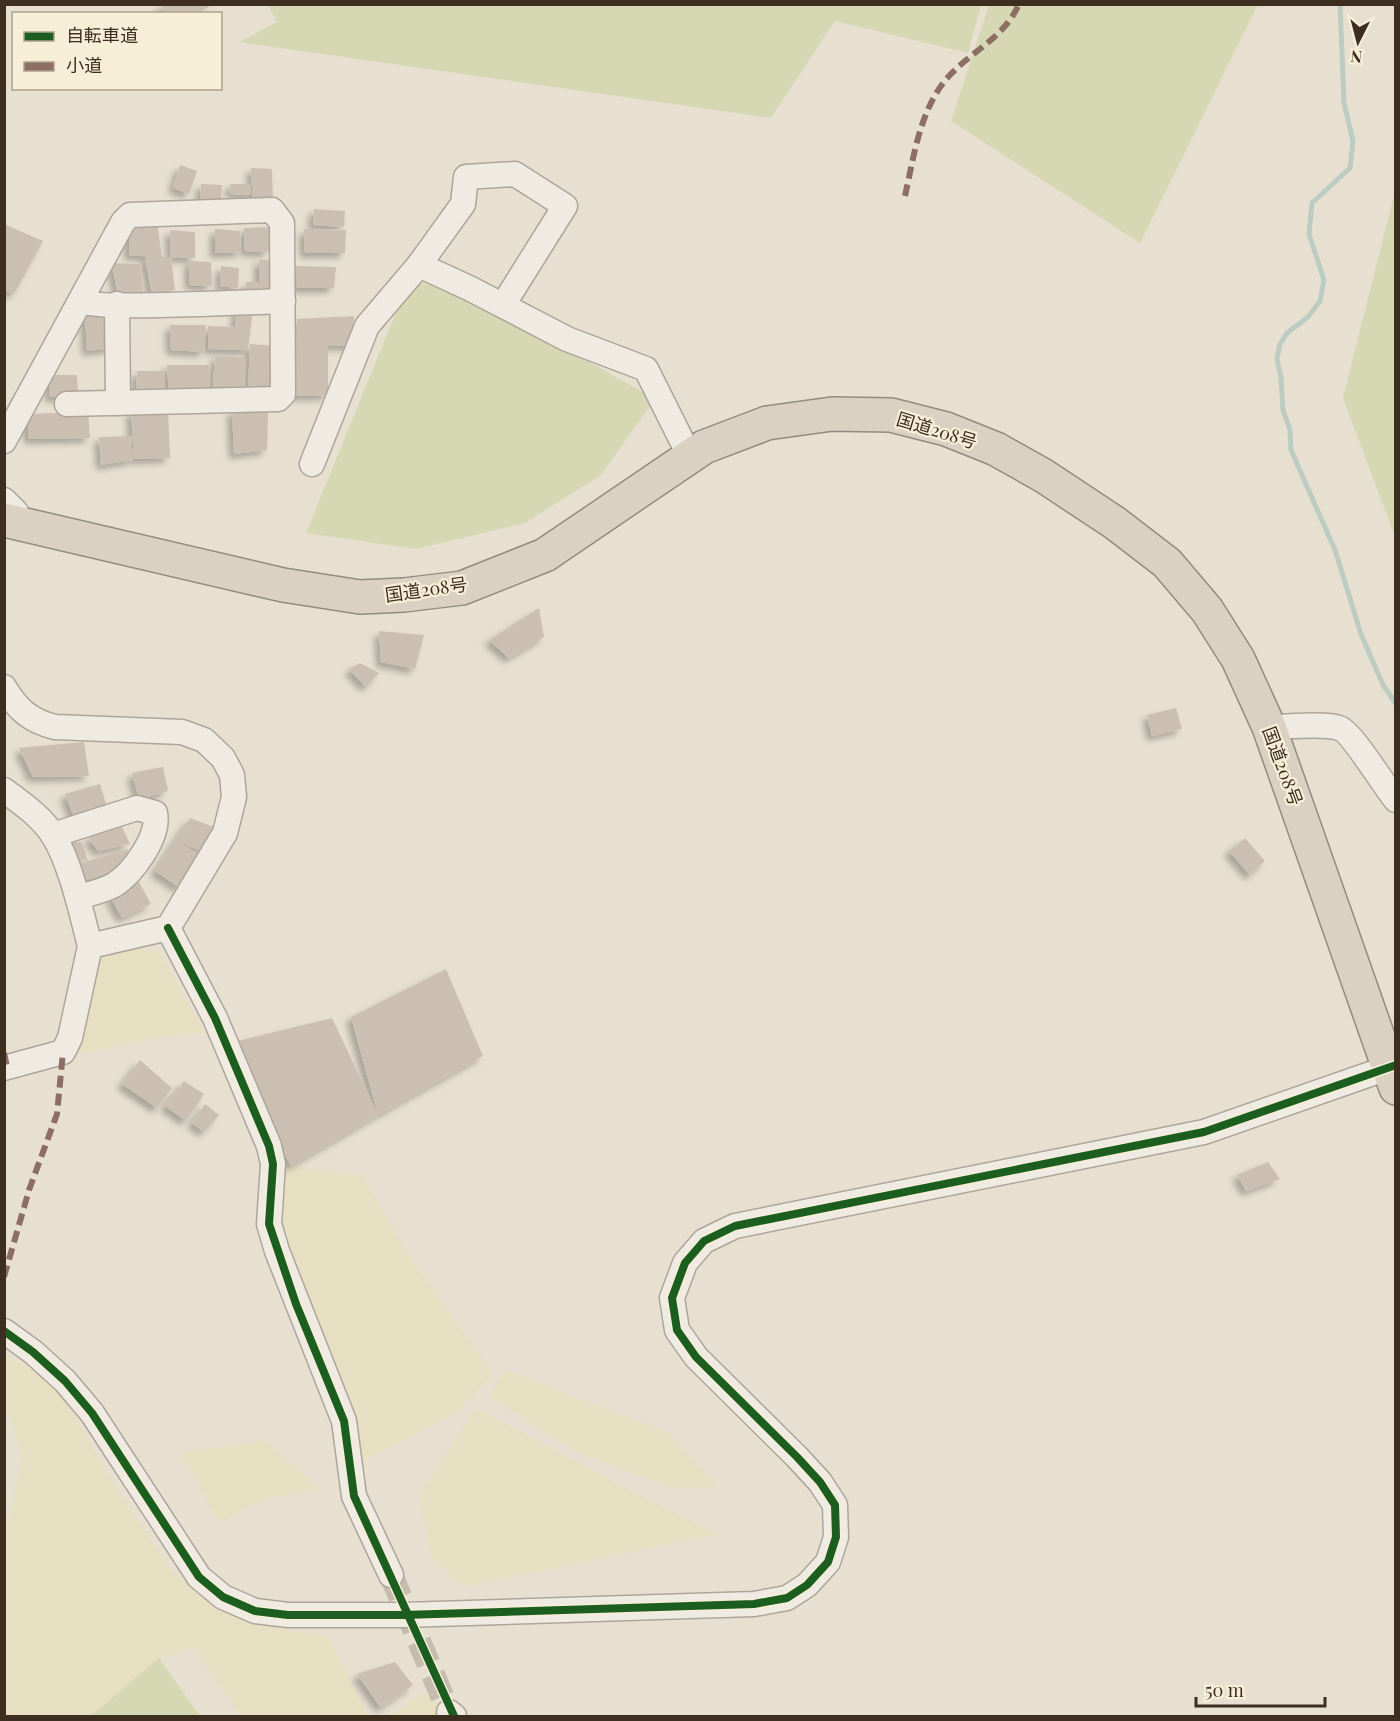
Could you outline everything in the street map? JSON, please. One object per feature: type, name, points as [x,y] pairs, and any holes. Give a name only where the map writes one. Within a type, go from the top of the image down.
[{"type":"highway","name":"国道208号","points":[[8,514],[284,585],[360,597],[404,595],[462,588],[545,555],[704,447],[767,423],[832,414],[891,415],[946,429],[996,449],[1044,476],[1115,523],[1167,563],[1207,610],[1238,659],[1269,727],[1393,1073]]},
{"type":"street","points":[[312,464],[368,326],[418,265],[463,204],[466,177],[515,174],[565,206],[503,306]]},
{"type":"street","points":[[4,441],[123,222],[130,215],[272,210],[282,223],[284,394],[278,399],[67,404]]},
{"type":"street","points":[[418,265],[567,339],[646,369],[690,457]]},
{"type":"street","points":[[81,301],[86,304],[283,301]]},
{"type":"street","points":[[117,304],[118,403]]},
{"type":"street","points":[[4,687],[25,715],[39,723],[55,727],[182,732],[204,740],[223,758],[232,775],[234,796],[225,833],[168,928],[90,946]]},
{"type":"street","points":[[1269,727],[1340,728],[1352,737],[1376,777],[1395,800]]},
{"type":"street","points":[[4,790],[30,809],[53,835],[78,897],[90,946],[72,1027],[63,1052],[4,1068]]},
{"type":"street","points":[[53,835],[136,808],[148,809],[155,813],[157,820],[151,836],[125,876],[112,886],[78,897]]},
{"type":"street","points":[[168,928],[215,1018],[269,1146],[273,1164],[269,1224],[277,1251],[344,1421],[354,1496],[391,1575]]},
{"type":"street","points":[[4,1331],[33,1352],[65,1381],[92,1413],[199,1577],[223,1597],[255,1611],[288,1615],[403,1615],[754,1604],[787,1598],[807,1585],[828,1562],[836,1537],[835,1505],[805,1465],[696,1357],[676,1330],[672,1298],[685,1263],[704,1241],[746,1224],[1204,1132],[1393,1073]]},
{"type":"shaded area","points":[[135,949],[159,951],[205,1033],[147,1039],[77,1055],[99,954]]},
{"type":"shaded area","points":[[273,1164],[363,1175],[404,1249],[493,1374],[456,1413],[364,1460],[335,1365],[274,1241]]},
{"type":"shaded area","points":[[4,1354],[59,1386],[102,1465],[174,1575],[255,1623],[328,1637],[368,1716],[241,1716],[194,1648],[159,1658],[93,1716],[5,1716],[5,1543],[22,1457],[5,1402]]},
{"type":"shaded area","points":[[504,1370],[667,1432],[718,1487],[668,1487],[577,1452],[490,1397]]},
{"type":"shaded area","points":[[476,1408],[633,1492],[718,1534],[463,1587],[432,1559],[419,1496]]},
{"type":"shaded area","points":[[265,1441],[320,1489],[261,1500],[220,1523],[180,1452]]},
{"type":"shaded area","points":[[424,1693],[453,1716],[388,1716]]},
{"type":"green space","points":[[268,5],[981,5],[968,53],[835,21],[771,118],[239,42],[277,22]]},
{"type":"green space","points":[[989,5],[1258,5],[1140,243],[951,121]]},
{"type":"green space","points":[[1395,191],[1395,537],[1343,398]]},
{"type":"green space","points":[[408,283],[434,284],[568,350],[655,399],[601,475],[525,523],[416,549],[306,533]]},
{"type":"green space","points":[[159,1658],[200,1716],[91,1716]]},
{"type":"building","points":[[160,4],[213,4],[200,12],[166,12]]},
{"type":"building","points":[[180,165],[197,171],[189,194],[173,188]]},
{"type":"building","points":[[251,168],[272,169],[273,205],[253,204]]},
{"type":"building","points":[[201,184],[222,185],[221,202],[200,201]]},
{"type":"building","points":[[230,184],[251,184],[251,195],[231,194]]},
{"type":"building","points":[[314,209],[345,211],[344,227],[313,225]]},
{"type":"building","points":[[157,222],[162,257],[171,257],[175,290],[152,295],[145,258],[156,257],[129,255],[129,227]]},
{"type":"building","points":[[4,224],[43,241],[14,294],[4,290]]},
{"type":"building","points":[[271,227],[269,252],[245,251],[244,228]]},
{"type":"building","points":[[215,229],[240,231],[241,252],[215,253]]},
{"type":"building","points":[[304,229],[346,230],[345,253],[305,253]]},
{"type":"building","points":[[170,230],[195,232],[195,258],[171,257]]},
{"type":"building","points":[[259,260],[279,260],[279,297],[247,296],[246,282],[259,282]]},
{"type":"building","points":[[189,261],[211,262],[212,286],[190,285]]},
{"type":"building","points":[[112,263],[140,264],[143,292],[118,297]]},
{"type":"building","points":[[221,266],[239,268],[238,288],[220,286]]},
{"type":"building","points":[[296,266],[336,267],[334,288],[297,288]]},
{"type":"building","points":[[237,308],[253,308],[248,350],[208,349],[208,326],[235,327]]},
{"type":"building","points":[[85,314],[112,314],[112,348],[87,351]]},
{"type":"building","points":[[354,316],[353,346],[328,345],[328,395],[295,396],[297,319]]},
{"type":"building","points":[[170,325],[206,325],[204,352],[171,350]]},
{"type":"building","points":[[250,344],[275,346],[275,391],[248,391]]},
{"type":"building","points":[[215,356],[245,357],[244,387],[213,387]]},
{"type":"building","points":[[167,365],[209,365],[210,391],[169,394]]},
{"type":"building","points":[[137,371],[165,371],[165,392],[136,392]]},
{"type":"building","points":[[49,375],[77,375],[78,397],[50,397]]},
{"type":"building","points":[[168,409],[170,458],[134,459],[131,411]]},
{"type":"building","points":[[232,410],[268,412],[267,450],[234,454]]},
{"type":"building","points":[[88,412],[90,438],[29,439],[27,414]]},
{"type":"building","points":[[131,436],[133,460],[101,465],[99,437]]},
{"type":"building","points":[[539,608],[544,637],[509,658],[489,640]]},
{"type":"building","points":[[379,631],[424,635],[415,669],[381,662]]},
{"type":"building","points":[[360,663],[379,673],[366,687],[349,669]]},
{"type":"building","points":[[1176,708],[1182,729],[1152,736],[1147,715]]},
{"type":"building","points":[[84,742],[89,776],[33,777],[19,748]]},
{"type":"building","points":[[163,767],[168,791],[139,799],[132,773]]},
{"type":"building","points":[[100,784],[107,807],[74,817],[65,794]]},
{"type":"building","points":[[190,818],[216,828],[204,853],[177,841],[202,856],[180,888],[155,871]]},
{"type":"building","points":[[122,827],[130,844],[98,851],[88,837]]},
{"type":"building","points":[[1245,838],[1265,861],[1250,875],[1229,851]]},
{"type":"building","points":[[62,842],[82,842],[88,861],[73,858]]},
{"type":"building","points":[[128,849],[126,866],[83,881],[78,864]]},
{"type":"building","points":[[139,882],[151,904],[122,918],[110,896]]},
{"type":"building","points":[[446,969],[483,1056],[378,1115],[351,1017]]},
{"type":"building","points":[[332,1018],[378,1115],[291,1166],[226,1044]]},
{"type":"building","points":[[140,1060],[172,1088],[157,1108],[122,1084]]},
{"type":"building","points":[[184,1081],[204,1094],[186,1121],[165,1106]]},
{"type":"building","points":[[205,1104],[219,1115],[204,1132],[192,1123]]},
{"type":"building","points":[[1268,1162],[1280,1179],[1246,1191],[1237,1175]]},
{"type":"building","points":[[395,1662],[413,1685],[381,1708],[357,1674]]},
{"type":"waterway","points":[[1340,4],[1344,103],[1353,141],[1350,168],[1312,203],[1309,234],[1324,280],[1320,301],[1308,317],[1287,333],[1280,344],[1277,359],[1283,410],[1290,430],[1291,450],[1335,550],[1361,634],[1383,685],[1396,704]]},
{"type":"tunnel","points":[[391,1575],[449,1712]]},
{"type":"marked path","points":[[905,196],[915,149],[925,117],[939,89],[958,67],[997,35],[1013,16],[1019,4]]},
{"type":"marked path","points":[[4,1277],[29,1190],[57,1114],[63,1052]]},
{"type":"marked path","points":[[4,1053],[7,1067]]},
{"type":"cycle path","points":[[168,928],[215,1018],[269,1146],[273,1164],[269,1224],[296,1304],[344,1421],[354,1496],[454,1716]]},
{"type":"cycle path","points":[[4,1331],[33,1352],[65,1381],[92,1413],[199,1577],[223,1597],[255,1611],[288,1615],[403,1615],[754,1604],[787,1598],[807,1585],[828,1562],[836,1537],[835,1505],[820,1482],[696,1357],[677,1330],[672,1298],[685,1263],[704,1241],[735,1226],[1204,1132],[1396,1065]]}]
